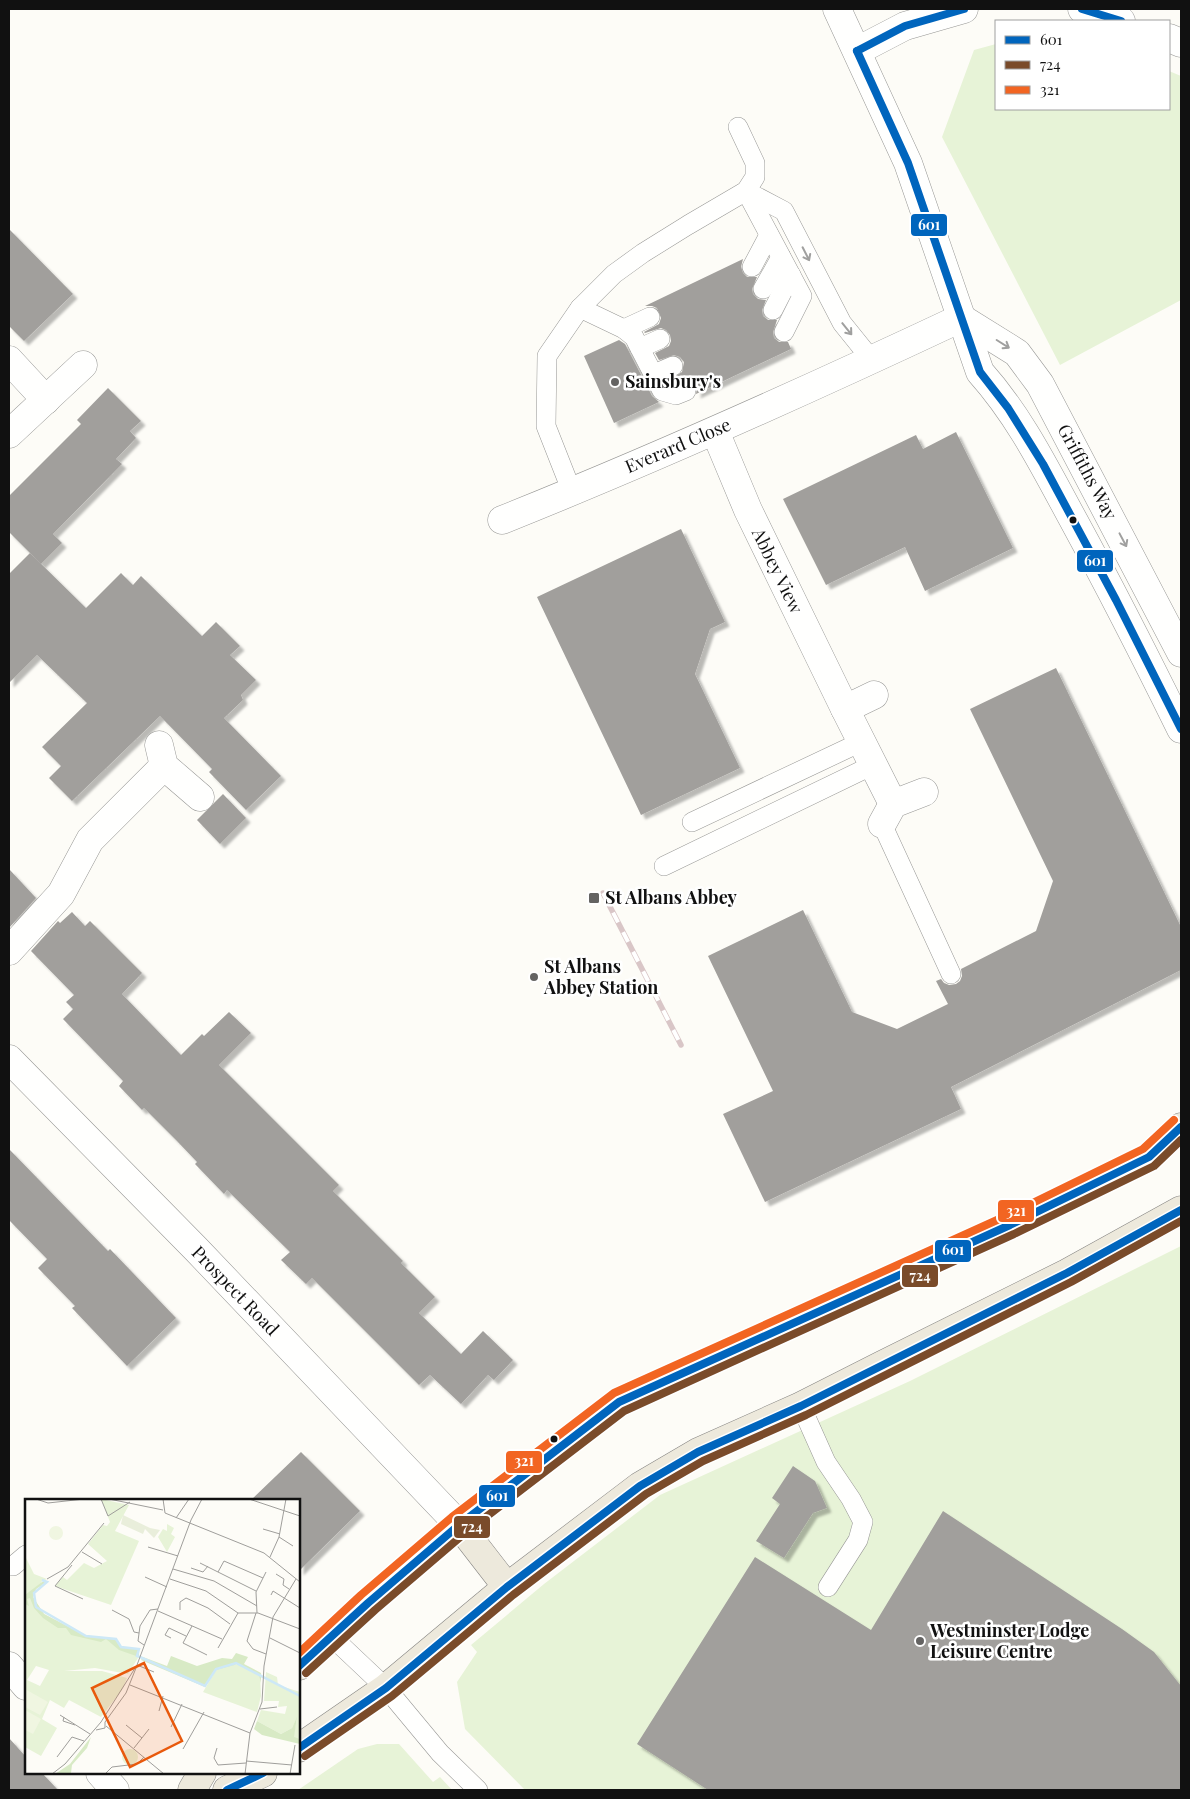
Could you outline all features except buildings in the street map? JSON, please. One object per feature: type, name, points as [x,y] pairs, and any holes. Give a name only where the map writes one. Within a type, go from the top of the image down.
[{"type":"main road","points":[[300,1665],[368,1603],[459,1525],[619,1402],[1010,1225],[1149,1157],[1181,1127]]},
{"type":"main road","points":[[300,1747],[386,1688],[507,1587],[640,1486],[698,1452],[801,1406],[1067,1273],[1181,1210]]},
{"type":"main road","points":[[459,1525],[507,1587]]},
{"type":"main road","points":[[192,1790],[201,1774]]},
{"type":"main road","points":[[226,1790],[261,1774]]},
{"type":"street","name":"Griffiths Way","points":[[837,9],[908,163],[980,372],[1016,416],[1130,626],[1181,729]]},
{"type":"street","points":[[857,51],[905,26],[964,9]]},
{"type":"street","points":[[1082,9],[1118,20]]},
{"type":"street","name":"Griffiths Way","points":[[961,318],[1017,353],[1040,384],[1181,653]]},
{"type":"street","name":"Everard Close","points":[[502,520],[715,430],[961,318]]},
{"type":"street","points":[[9,360],[46,400]]},
{"type":"street","points":[[9,434],[83,365]]},
{"type":"street","name":"Abbey View","points":[[715,430],[748,510],[867,753],[887,814]]},
{"type":"street","points":[[845,709],[874,695]]},
{"type":"street","points":[[9,951],[61,894],[90,840],[162,755],[200,797]]},
{"type":"street","points":[[887,814],[924,792]]},
{"type":"street","name":"Prospect Road","points":[[9,1059],[196,1250],[459,1525]]},
{"type":"street","points":[[9,1666],[25,1685]]},
{"type":"street","points":[[101,1774],[115,1790]]},
{"type":"lane","points":[[572,492],[546,426],[547,356],[580,308],[614,274],[643,253],[746,191],[755,177],[755,163],[738,127]]},
{"type":"lane","points":[[746,191],[802,296],[784,332]]},
{"type":"lane","points":[[746,191],[784,211],[842,323],[871,359]]},
{"type":"lane","points":[[752,267],[769,235]]},
{"type":"lane","points":[[763,289],[780,256]]},
{"type":"lane","points":[[773,310],[790,276]]},
{"type":"lane","points":[[580,308],[624,329],[634,337],[662,391],[676,395],[686,391]]},
{"type":"lane","points":[[624,329],[650,317]]},
{"type":"lane","points":[[640,348],[660,339]]},
{"type":"lane","points":[[654,374],[673,366]]},
{"type":"lane","points":[[692,822],[867,753]]},
{"type":"lane","points":[[664,866],[867,753]]},
{"type":"lane","points":[[887,814],[951,974]]},
{"type":"lane","points":[[801,1406],[826,1462],[851,1499],[863,1522],[858,1540],[828,1588]]},
{"type":"lane","points":[[332,1637],[386,1688],[440,1753],[478,1790]]},
{"type":"green space","points":[[995,44],[995,110],[1170,110],[1170,71],[1181,76],[1181,300],[1060,365],[942,137],[974,50]]},
{"type":"green space","points":[[1181,1246],[1181,1790],[525,1790],[465,1729],[457,1682],[477,1652],[471,1645],[544,1584],[660,1495],[910,1381]]},
{"type":"green space","points":[[377,1744],[399,1744],[433,1782],[440,1777],[452,1790],[298,1790],[358,1749]]},
{"type":"railway","points":[[603,893],[681,1045]]},
{"type":"transit line","name":"601","points":[[857,51],[905,26],[964,9]]},
{"type":"transit line","name":"601","points":[[1082,9],[1118,20]]},
{"type":"transit line","name":"601","points":[[857,51],[908,163],[980,372],[1008,408],[1043,464],[1116,600],[1181,729]]},
{"type":"transit line","name":"321","points":[[300,1652],[361,1595],[452,1517],[614,1393],[1006,1216],[1143,1149],[1174,1120]]},
{"type":"transit line","name":"601","points":[[300,1665],[368,1603],[459,1525],[619,1402],[1010,1225],[1149,1157],[1181,1127]]},
{"type":"transit line","name":"724","points":[[306,1673],[375,1610],[465,1533],[624,1411],[1014,1234],[1154,1166],[1181,1140]]},
{"type":"transit line","name":"601","points":[[300,1747],[386,1688],[507,1587],[640,1486],[698,1452],[801,1406],[1067,1273],[1181,1210]]},
{"type":"transit line","name":"724","points":[[305,1756],[392,1696],[513,1595],[646,1494],[703,1461],[806,1415],[1071,1282],[1181,1221]]},
{"type":"transit line","name":"601","points":[[227,1790],[261,1774]]},
{"type":"place","name":"Sainsbury's","points":[[615,382]]},
{"type":"place","name":"St Albans Abbey","points":[[594,898]]},
{"type":"place","name":"St Albans Abbey Station","points":[[534,977]]},
{"type":"place","name":"Westminster Lodge Leisure Centre","points":[[920,1641]]}]
